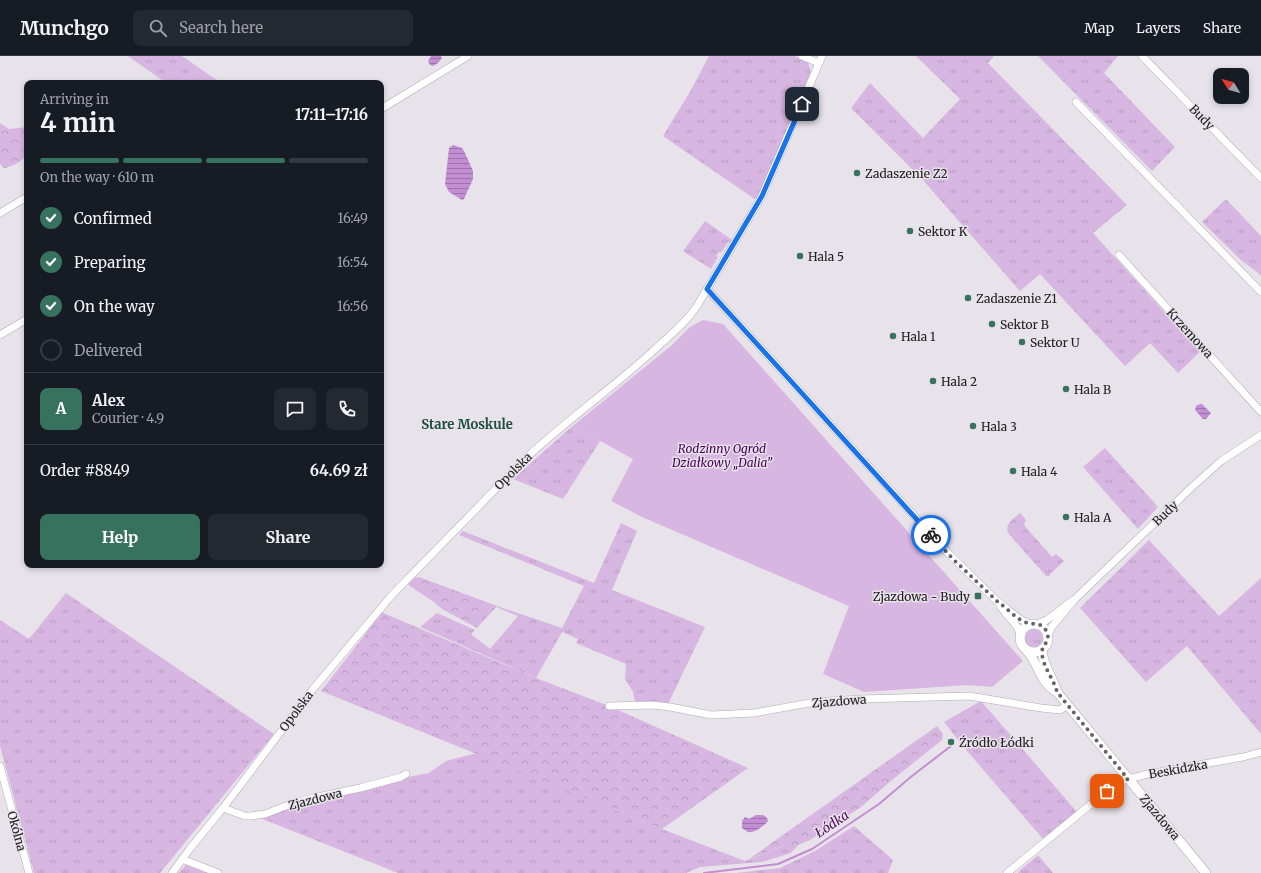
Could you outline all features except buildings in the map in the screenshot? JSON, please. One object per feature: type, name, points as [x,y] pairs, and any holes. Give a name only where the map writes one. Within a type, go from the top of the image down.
[{"type":"street","points":[[384,107],[468,56]]},
{"type":"street","points":[[802,56],[819,64]]},
{"type":"street","name":"Opolska","points":[[172,873],[313,689],[392,595],[526,458],[548,438],[639,364],[686,321],[697,306],[762,196],[822,56]]},
{"type":"street","name":"Budy","points":[[1142,56],[1261,178]]},
{"type":"street","points":[[1076,102],[1261,292]]},
{"type":"street","points":[[0,213],[24,199]]},
{"type":"street","name":"Krzemowa","points":[[1119,255],[1261,412]]},
{"type":"street","points":[[707,289],[947,552],[998,602],[1022,621],[1043,627],[1048,635],[1048,641],[1042,649],[1037,652],[1027,651],[1021,644],[1018,628],[1002,610],[998,602]]},
{"type":"street","points":[[0,335],[24,321]]},
{"type":"street","name":"Budy","points":[[1048,635],[1051,628],[1076,598],[1216,465],[1233,452],[1261,435]]},
{"type":"street","name":"Budy","points":[[1034,624],[1045,621],[1066,603],[1076,598]]},
{"type":"street","points":[[1020,635],[1023,629],[1034,624]]},
{"type":"street","name":"Zjazdowa","points":[[1042,649],[1046,667],[1057,692],[1206,873]]},
{"type":"street","name":"Zjazdowa","points":[[1027,651],[1033,658],[1037,669],[1050,689],[1057,692]]},
{"type":"street","name":"Zjazdowa","points":[[609,706],[670,707],[711,715],[754,714],[815,702],[861,699],[969,696],[1060,710],[1068,706]]},
{"type":"street","name":"Beskidzka","points":[[1007,873],[1120,782],[1148,774],[1243,758],[1261,752]]},
{"type":"street","name":"Okólna","points":[[0,766],[29,873]]},
{"type":"street","name":"Zjazdowa","points":[[223,808],[245,816],[265,814],[291,804],[360,788],[406,774]]},
{"type":"street","points":[[182,859],[218,873]]},
{"type":"green space","points":[[128,56],[182,56],[217,80],[162,80]]},
{"type":"green space","points":[[709,56],[795,56],[808,62],[811,73],[768,176],[756,200],[663,136],[691,90]]},
{"type":"green space","points":[[916,56],[994,56],[988,63],[1127,205],[1093,233],[1200,352],[1178,373],[1150,343],[1125,366],[1040,274],[1020,291],[922,179],[851,108],[870,83],[923,138],[960,99]]},
{"type":"green space","points":[[1038,56],[1118,56],[1104,73],[1175,147],[1152,171]]},
{"type":"green space","points":[[0,123],[9,129],[24,127],[24,158],[11,166],[4,168],[0,164]]},
{"type":"green space","points":[[1226,199],[1261,236],[1261,276],[1242,261],[1202,222]]},
{"type":"green space","points":[[705,221],[732,240],[730,243],[728,242],[721,253],[719,252],[716,256],[718,257],[711,269],[683,251]]},
{"type":"green space","name":"Rodzinny Ogród Działkowy „Dalia”","points":[[703,320],[723,324],[1023,661],[992,687],[967,685],[864,692],[823,674],[849,606],[642,517],[611,501],[633,459],[593,437],[569,429],[672,345],[690,327]]},
{"type":"green space","points":[[569,429],[593,437],[600,441],[563,499],[513,479]]},
{"type":"green space","points":[[1105,448],[1158,507],[1138,529],[1083,467]]},
{"type":"green space","points":[[1018,513],[1020,513],[1026,520],[1024,525],[1052,557],[1056,554],[1064,561],[1050,574],[1050,576],[1046,576],[1008,533],[1008,525],[1019,514]]},
{"type":"green space","points":[[621,523],[637,531],[612,590],[705,627],[668,704],[635,701],[633,692],[625,679],[626,664],[576,643],[578,639],[562,632],[536,678],[420,627],[437,613],[475,630],[471,634],[490,649],[518,616],[496,607],[497,606],[562,628],[584,586],[459,535],[463,531],[594,583]]},
{"type":"green space","points":[[1149,540],[1219,616],[1261,578],[1261,734],[1187,646],[1146,682],[1080,608]]},
{"type":"green space","points":[[419,577],[497,606],[477,628],[442,609],[407,583],[412,578]]},
{"type":"green space","points":[[66,593],[274,734],[160,873],[34,873],[0,746],[0,620],[29,639]]},
{"type":"green space","points":[[381,612],[536,678],[609,706],[748,768],[662,829],[321,691]]},
{"type":"green space","points":[[1030,629],[1038,629],[1043,634],[1041,645],[1038,647],[1030,647],[1025,642],[1025,634]]},
{"type":"green space","points":[[981,701],[1077,812],[1044,840],[967,751],[944,722]]},
{"type":"green space","points":[[937,726],[943,734],[942,740],[861,807],[810,840],[798,845],[786,845],[749,859]]},
{"type":"green space","points":[[477,753],[662,829],[745,861],[786,845],[798,845],[791,853],[762,862],[700,867],[686,873],[398,873],[260,818],[308,802],[364,791],[403,778],[429,773],[446,761]]},
{"type":"green space","points":[[854,826],[893,860],[888,873],[737,873],[780,868],[815,851]]},
{"type":"green space","points":[[1038,855],[1053,873],[1018,872]]},
{"type":"green space","points":[[186,865],[208,873],[178,873]]},
{"type":"shaded area","points":[[431,56],[441,56],[442,58],[433,66],[430,65],[428,61]]},
{"type":"shaded area","points":[[453,145],[462,148],[473,171],[473,179],[464,199],[462,200],[449,192],[445,184],[449,148]]},
{"type":"shaded area","points":[[1202,404],[1211,413],[1206,419],[1203,419],[1195,410],[1196,406]]},
{"type":"shaded area","points":[[756,815],[763,815],[768,821],[762,827],[753,832],[748,832],[742,828],[742,821],[745,817],[749,819]]},
{"type":"waterway","name":"Łódka","points":[[704,873],[778,864],[812,849],[879,804],[951,746]]},
{"type":"way so far","points":[[931,535],[954,560],[998,602],[1022,621],[1040,625],[1045,629],[1048,635],[1048,641],[1042,649],[1042,654],[1057,692],[1128,779],[1120,782],[1107,791]]},
{"type":"place","name":"Zadaszenie Z2","points":[[857,173]]},
{"type":"place","name":"Sektor K","points":[[910,231]]},
{"type":"place","name":"Hala 5","points":[[800,256]]},
{"type":"place","name":"Zadaszenie Z1","points":[[968,298]]},
{"type":"place","name":"Sektor B","points":[[992,324]]},
{"type":"place","name":"Hala 1","points":[[893,336]]},
{"type":"place","name":"Sektor U","points":[[1022,342]]},
{"type":"place","name":"Hala 2","points":[[933,381]]},
{"type":"place","name":"Hala B","points":[[1066,389]]},
{"type":"place","name":"Hala 3","points":[[973,426]]},
{"type":"place","name":"Hala 4","points":[[1013,471]]},
{"type":"place","name":"Hala A","points":[[1066,517]]},
{"type":"place","name":"Zjazdowa - Budy","points":[[978,596]]},
{"type":"place","name":"Źródło Łódki","points":[[951,742]]},
{"type":"district","name":"Stare Moskule","points":[[467,424]]},
{"type":"route","points":[[802,104],[762,196],[707,289],[931,535]]}]
